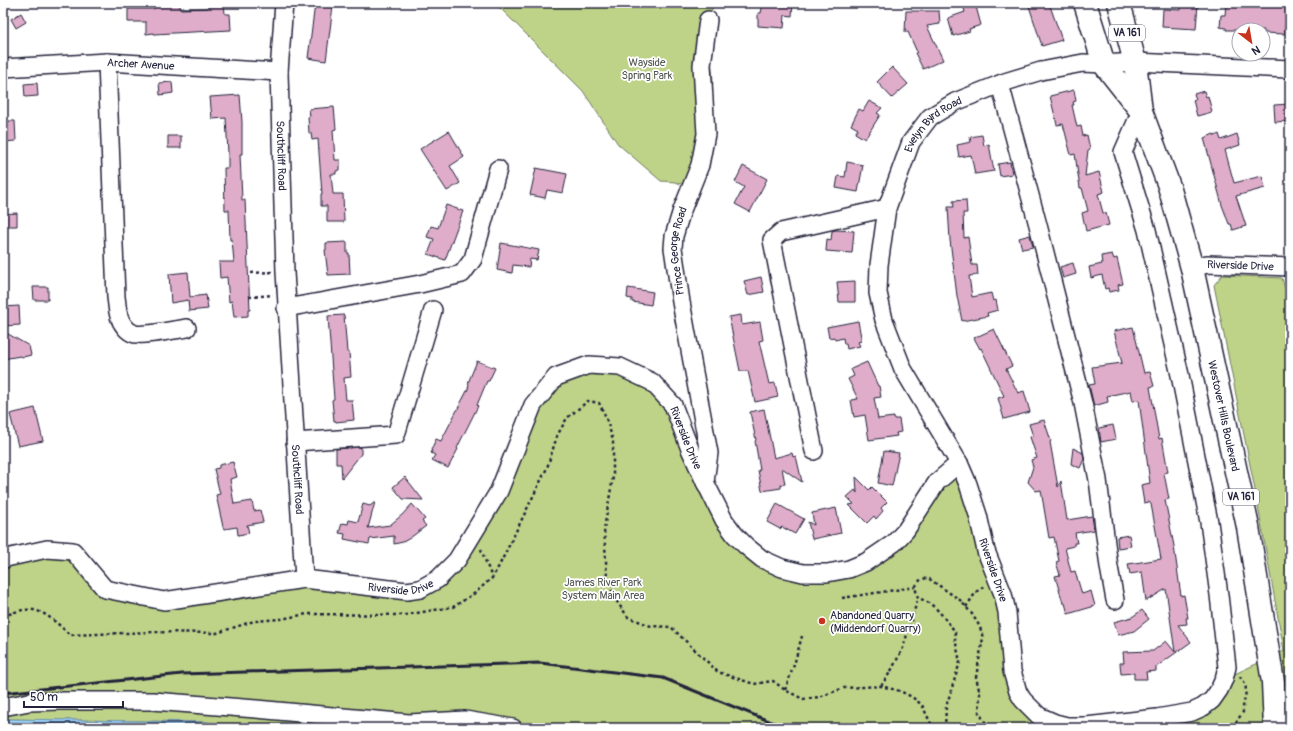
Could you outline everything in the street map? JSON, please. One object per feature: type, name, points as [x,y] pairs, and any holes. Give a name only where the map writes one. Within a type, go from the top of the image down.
[{"type":"main road","name":"Westover Hills Boulevard","points":[[1085,3],[1104,64],[1141,111]]},
{"type":"main road","name":"Westover Hills Boulevard","points":[[1119,3],[1135,62],[1141,111],[1169,186],[1192,268],[1248,527],[1273,682],[1275,728]]},
{"type":"street","name":"Southcliff Road","points":[[284,3],[279,72],[286,308],[304,579]]},
{"type":"street","name":"Prince George Road","points":[[705,482],[709,453],[681,302],[673,248],[674,236],[682,210],[700,165],[706,134],[702,65],[708,20]]},
{"type":"street","name":"Archer Avenue","points":[[3,68],[107,62],[279,72]]},
{"type":"street","points":[[107,62],[116,297],[119,315],[123,324],[134,334],[187,328]]},
{"type":"street","name":"Evelyn Byrd Road","points":[[959,463],[903,369],[884,320],[878,293],[879,266],[887,208],[911,142],[930,117],[955,102],[1000,84],[1041,71],[1083,63],[1104,64],[1135,62],[1290,69]]},
{"type":"street","points":[[1000,84],[1038,225],[1083,403],[1098,480],[1109,567],[1115,600]]},
{"type":"street","points":[[1141,111],[1123,152],[1147,230],[1180,375],[1209,522],[1219,595],[1226,673]]},
{"type":"street","points":[[286,308],[420,284],[462,274],[473,259],[498,169]]},
{"type":"street","points":[[814,451],[772,240],[781,232],[887,208]]},
{"type":"street","name":"Riverside Drive","points":[[1192,268],[1206,264],[1290,267]]},
{"type":"street","points":[[295,442],[396,435],[433,310]]},
{"type":"street","name":"Riverside Drive","points":[[3,560],[6,558],[47,549],[73,551],[105,589],[164,601],[304,579],[407,591],[420,590],[438,579],[457,560],[499,491],[533,405],[556,377],[589,365],[620,367],[652,382],[673,405],[705,482],[722,515],[736,536],[762,559],[782,568],[803,573],[827,573],[849,569],[866,562],[894,543],[906,530],[937,482],[959,463],[973,499],[986,551],[1007,612],[1012,671],[1015,682],[1023,700],[1031,709],[1046,720],[1067,726],[1086,726],[1179,715],[1192,712],[1203,707],[1212,700],[1219,690],[1226,673]]},
{"type":"street","points":[[3,707],[29,702],[153,701],[409,723],[465,720],[513,728]]},
{"type":"path","points":[[250,273],[271,272]]},
{"type":"path","points":[[249,297],[273,295]]},
{"type":"path","points":[[588,401],[599,403],[605,415],[613,440],[613,477],[604,529],[607,578],[615,599],[628,617],[651,626],[671,627],[718,672],[754,684],[773,681],[785,690],[802,699],[819,697],[844,688],[881,686],[900,691],[912,697],[922,705],[933,728]]},
{"type":"path","points":[[472,534],[481,550],[492,578]]},
{"type":"path","points":[[966,606],[976,592],[996,577]]},
{"type":"path","points":[[842,598],[915,587],[921,578],[928,578],[960,600],[966,606],[980,627],[983,638],[976,677],[980,694],[979,713],[989,728]]},
{"type":"path","points":[[881,686],[903,648],[918,598],[915,587]]},
{"type":"path","points":[[918,598],[927,600],[943,614],[952,628],[956,631],[955,639],[960,662],[946,707],[945,728]]},
{"type":"path","points":[[785,690],[802,636]]},
{"type":"path","points":[[1226,673],[1240,677],[1245,685],[1245,695],[1242,704],[1243,712],[1232,728]]},
{"type":"green space","name":"Wayside Spring Park","points":[[495,3],[714,3],[708,20],[713,81],[711,102],[691,187],[675,182],[661,181],[618,144],[583,91]]},
{"type":"green space","name":"James River Park System Main Area","points":[[1222,275],[1282,278],[1290,306],[1290,728],[245,728],[206,722],[3,719],[3,560],[73,551],[105,589],[164,601],[304,579],[407,591],[438,579],[556,377],[589,365],[652,382],[724,520],[782,568],[866,562],[959,463],[973,499],[1012,671],[1046,720],[1192,712],[1224,679],[1284,651],[1256,495],[1214,285]]},
{"type":"water","points":[[3,719],[206,722],[245,728],[3,728]]},
{"type":"building","points":[[180,3],[180,9],[208,8],[208,3],[224,3],[225,14],[230,14],[231,30],[146,34],[146,22],[128,22],[128,9],[154,9],[153,5]]},
{"type":"building","points":[[763,3],[793,3],[792,16],[785,15],[784,28],[758,26],[758,13],[761,13]]},
{"type":"building","points":[[975,3],[981,25],[969,29],[970,31],[953,36],[948,18],[965,12],[963,5]]},
{"type":"building","points":[[1028,3],[1049,3],[1062,40],[1042,46]]},
{"type":"building","points":[[1181,3],[1198,4],[1196,29],[1162,27],[1163,9],[1181,10]]},
{"type":"building","points":[[1226,3],[1286,3],[1285,34],[1271,33],[1271,22],[1231,22],[1231,30],[1226,30],[1226,28],[1220,27],[1221,15],[1225,15]]},
{"type":"building","points":[[315,4],[333,6],[326,61],[308,58]]},
{"type":"building","points":[[906,11],[939,11],[940,24],[927,26],[943,60],[923,69],[915,53],[917,52],[908,32],[905,32]]},
{"type":"building","points":[[21,13],[26,22],[16,28],[11,19]]},
{"type":"building","points":[[892,67],[908,84],[892,98],[877,82]]},
{"type":"building","points":[[172,82],[173,93],[160,95],[159,83]]},
{"type":"building","points":[[37,83],[38,96],[25,97],[24,84]]},
{"type":"building","points":[[1074,90],[1076,101],[1073,102],[1074,105],[1072,105],[1077,127],[1081,126],[1083,136],[1087,135],[1090,149],[1088,150],[1085,176],[1099,172],[1104,192],[1098,194],[1103,213],[1106,213],[1109,225],[1086,231],[1082,213],[1088,211],[1082,188],[1080,188],[1075,154],[1071,155],[1063,124],[1057,125],[1050,96]]},
{"type":"building","points":[[1204,91],[1206,97],[1208,96],[1212,112],[1197,116],[1193,100],[1196,99],[1194,94]]},
{"type":"building","points":[[240,95],[242,122],[242,154],[240,154],[242,200],[245,200],[250,310],[248,310],[248,316],[234,317],[232,301],[229,302],[227,277],[220,278],[219,262],[234,262],[232,240],[230,240],[229,210],[225,210],[224,168],[228,168],[226,118],[212,119],[210,97]]},
{"type":"building","points":[[869,101],[882,108],[877,113],[880,115],[865,139],[855,133],[858,129],[851,125],[859,109],[863,111]]},
{"type":"building","points":[[1290,104],[1290,121],[1275,122],[1274,105]]},
{"type":"building","points":[[334,107],[336,129],[333,130],[335,160],[340,160],[340,170],[336,171],[336,174],[331,174],[333,194],[343,194],[344,222],[327,222],[327,206],[321,206],[322,194],[318,139],[312,140],[311,133],[309,133],[309,109]]},
{"type":"building","points":[[3,121],[15,121],[16,141],[3,142]]},
{"type":"building","points":[[449,131],[464,157],[450,166],[460,183],[447,191],[420,149]]},
{"type":"building","points":[[1214,134],[1215,136],[1219,134],[1221,140],[1237,134],[1240,145],[1225,150],[1234,183],[1262,176],[1265,188],[1236,196],[1246,226],[1233,230],[1231,224],[1229,224],[1222,205],[1204,138]]},
{"type":"building","points":[[982,135],[984,146],[989,144],[994,171],[975,174],[971,155],[959,157],[957,145],[971,142],[970,137]]},
{"type":"building","points":[[168,136],[181,136],[181,148],[168,148]]},
{"type":"building","points":[[847,162],[863,165],[858,192],[836,188],[838,176],[845,177]]},
{"type":"building","points":[[1010,162],[1012,174],[1000,176],[998,164]]},
{"type":"building","points":[[743,166],[767,179],[750,212],[735,204],[744,187],[735,182]]},
{"type":"building","points":[[536,168],[567,174],[563,193],[547,190],[545,198],[530,195]]},
{"type":"building","points":[[966,200],[967,213],[963,213],[964,238],[968,237],[972,265],[977,265],[978,275],[969,276],[972,297],[991,293],[993,301],[996,300],[998,310],[987,313],[988,316],[962,321],[957,296],[950,240],[948,207],[954,207],[953,201]]},
{"type":"building","points":[[446,205],[463,211],[445,260],[428,254],[434,239],[427,237],[431,226],[438,228]]},
{"type":"building","points":[[17,213],[17,226],[3,226],[3,214]]},
{"type":"building","points":[[832,231],[854,231],[852,253],[826,251],[827,239],[831,240]]},
{"type":"building","points":[[1030,235],[1033,247],[1022,249],[1019,238]]},
{"type":"building","points":[[347,242],[350,274],[328,275],[325,250],[326,243]]},
{"type":"building","points":[[501,243],[539,250],[537,260],[530,259],[529,267],[513,265],[512,273],[497,270]]},
{"type":"building","points":[[1112,254],[1114,259],[1117,258],[1123,284],[1118,285],[1119,290],[1109,292],[1108,288],[1105,289],[1102,275],[1091,278],[1089,267],[1102,264],[1101,256]]},
{"type":"building","points":[[1073,263],[1076,274],[1063,278],[1060,267]]},
{"type":"building","points":[[188,272],[190,297],[206,295],[208,309],[189,311],[188,300],[171,303],[169,274]]},
{"type":"building","points":[[761,277],[764,292],[748,295],[744,281]]},
{"type":"building","points":[[855,281],[855,302],[839,302],[837,282]]},
{"type":"building","points":[[33,287],[48,287],[48,300],[34,300]]},
{"type":"building","points":[[628,288],[653,292],[651,305],[632,302],[632,299],[627,298]]},
{"type":"building","points":[[19,306],[20,325],[3,326],[3,307]]},
{"type":"building","points":[[344,315],[351,377],[344,378],[346,400],[352,400],[354,420],[336,422],[334,421],[332,400],[334,399],[328,316]]},
{"type":"building","points":[[741,315],[742,325],[760,322],[763,340],[759,341],[769,384],[775,383],[778,397],[755,402],[748,371],[740,371],[729,317]]},
{"type":"building","points":[[858,321],[861,337],[861,341],[858,342],[860,346],[847,349],[843,338],[835,340],[834,337],[829,338],[827,327]]},
{"type":"building","points":[[1133,327],[1144,373],[1150,372],[1154,386],[1150,387],[1159,439],[1162,438],[1168,472],[1164,473],[1169,499],[1165,500],[1174,546],[1181,596],[1184,595],[1188,618],[1186,618],[1187,624],[1178,625],[1191,642],[1156,667],[1156,671],[1146,672],[1147,679],[1134,679],[1134,673],[1121,674],[1120,663],[1124,663],[1123,652],[1153,651],[1166,641],[1175,652],[1166,589],[1146,601],[1142,572],[1130,574],[1128,564],[1161,559],[1151,504],[1149,502],[1144,503],[1141,485],[1150,483],[1139,400],[1133,401],[1131,391],[1107,396],[1108,402],[1094,406],[1089,385],[1095,384],[1092,367],[1122,363],[1114,331]]},
{"type":"building","points":[[994,329],[1012,366],[1006,369],[1018,393],[1024,391],[1030,412],[1004,419],[998,398],[1004,396],[981,348],[980,349],[974,338]]},
{"type":"building","points":[[3,331],[29,346],[31,355],[3,359]]},
{"type":"building","points":[[477,361],[495,368],[489,381],[487,381],[477,405],[478,406],[448,468],[432,460],[435,455],[431,453],[431,450],[436,439],[441,441],[468,389],[468,383]]},
{"type":"building","points":[[867,362],[879,386],[881,397],[874,398],[878,419],[894,417],[894,419],[899,419],[901,432],[896,433],[897,436],[869,440],[865,415],[854,417],[851,400],[858,399],[848,379],[854,376],[851,369]]},
{"type":"building","points":[[35,408],[43,441],[18,446],[10,414]]},
{"type":"building","points":[[764,409],[774,458],[792,453],[793,457],[796,456],[802,482],[782,468],[785,484],[781,485],[781,488],[762,491],[758,470],[760,470],[756,440],[750,412]]},
{"type":"building","points":[[1044,420],[1051,441],[1058,487],[1061,481],[1067,520],[1092,516],[1094,530],[1075,533],[1077,543],[1074,543],[1074,546],[1065,548],[1071,572],[1075,571],[1082,594],[1091,591],[1095,606],[1068,614],[1055,576],[1060,575],[1056,562],[1059,561],[1054,537],[1049,538],[1041,490],[1036,491],[1028,482],[1033,467],[1031,460],[1037,458],[1030,437],[1033,436],[1029,424]]},
{"type":"building","points":[[1113,425],[1116,439],[1101,442],[1099,428]]},
{"type":"building","points":[[361,447],[361,454],[342,478],[341,464],[336,464],[336,449]]},
{"type":"building","points":[[1073,448],[1083,453],[1084,459],[1080,468],[1071,464]]},
{"type":"building","points":[[884,451],[899,453],[892,486],[878,483]]},
{"type":"building","points":[[233,462],[237,477],[230,479],[234,504],[252,501],[254,511],[260,510],[263,522],[247,525],[249,533],[238,535],[237,527],[224,529],[223,527],[216,495],[220,494],[214,469],[219,468],[219,465]]},
{"type":"building","points":[[405,477],[423,500],[403,499],[393,487]]},
{"type":"building","points":[[856,477],[869,490],[872,487],[887,502],[881,508],[883,511],[876,519],[874,516],[867,523],[849,505],[854,504],[847,497],[855,490],[857,493]]},
{"type":"building","points":[[375,502],[368,528],[390,525],[412,504],[425,519],[422,521],[426,526],[403,542],[394,544],[394,536],[370,539],[369,544],[344,539],[345,534],[339,533],[342,523],[348,524],[349,520],[358,522],[363,504],[370,506]]},
{"type":"building","points":[[777,504],[804,519],[795,534],[782,527],[780,529],[767,522]]},
{"type":"building","points":[[836,508],[841,533],[812,539],[808,522],[814,525],[812,513]]},
{"type":"building","points":[[1129,535],[1131,546],[1118,548],[1117,537]]},
{"type":"building","points":[[1142,610],[1149,619],[1134,631],[1118,635],[1114,622],[1132,617]]},
{"type":"railway","points":[[3,693],[182,674],[540,663],[663,678],[786,728]]},
{"type":"place","name":"Abandoned Quarry (Middendorf Quarry)","points":[[822,621]]}]
